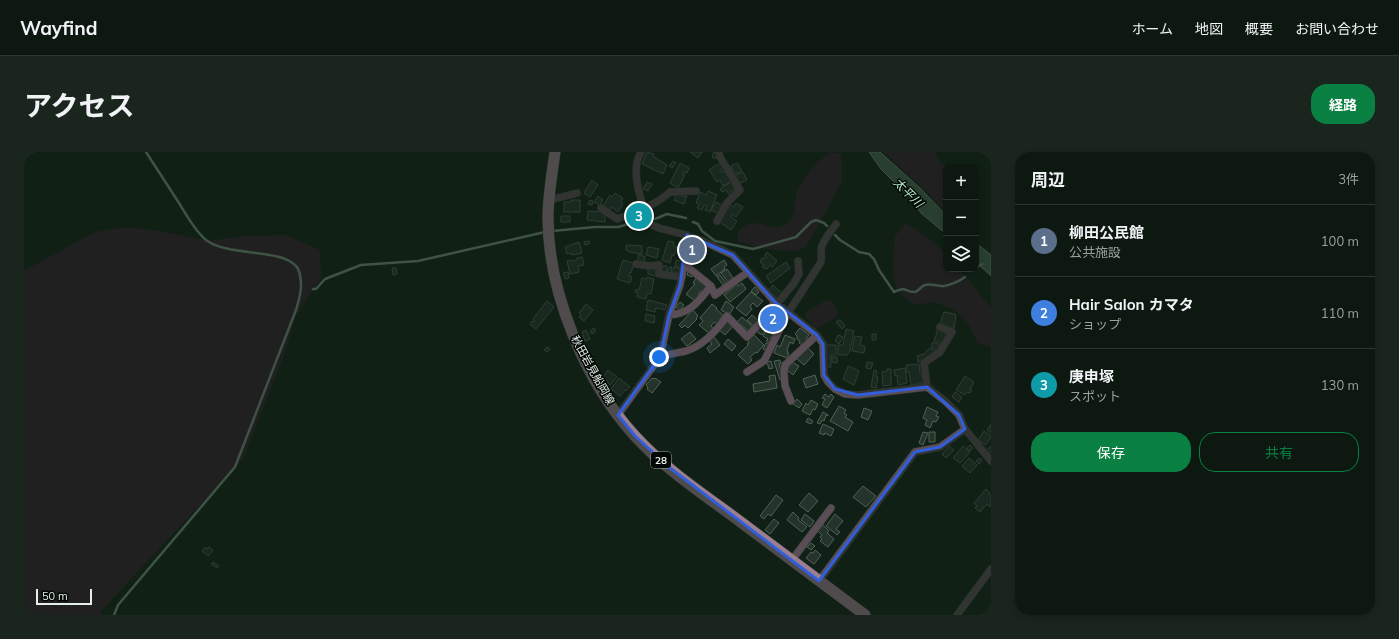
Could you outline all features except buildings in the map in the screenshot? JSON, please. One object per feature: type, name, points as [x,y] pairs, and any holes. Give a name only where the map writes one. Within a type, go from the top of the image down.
[{"type":"main road","name":"秋田岩見船岡線","points":[[555,152],[550,200],[549,232],[558,286],[570,328],[580,351],[595,380],[618,415],[635,436],[670,468],[865,615]]},
{"type":"street","points":[[641,152],[637,158],[636,183],[643,208],[650,224],[659,228],[687,235],[733,255],[776,303],[818,335],[823,344],[824,375],[835,389],[845,394],[858,395],[927,387],[945,401],[959,415],[965,429],[990,459]]},
{"type":"street","points":[[717,221],[726,203],[740,190],[720,156],[720,152]]},
{"type":"street","points":[[601,208],[617,219],[638,211],[662,199],[670,192],[696,191]]},
{"type":"street","points":[[550,200],[577,193]]},
{"type":"street","points":[[747,372],[764,361],[788,313],[821,262],[823,256],[821,250],[828,235],[836,224]]},
{"type":"street","points":[[618,415],[660,357],[669,315],[682,277],[687,235]]},
{"type":"street","points":[[660,357],[686,351],[704,341],[727,316],[747,337],[794,283],[799,274],[798,261]]},
{"type":"street","points":[[636,264],[649,266],[659,265],[659,274],[682,277]]},
{"type":"street","points":[[684,264],[711,286],[716,295],[748,272]]},
{"type":"street","points":[[669,315],[680,315],[696,305],[711,286]]},
{"type":"street","points":[[927,387],[924,363],[940,352],[952,332],[940,327]]},
{"type":"street","points":[[791,401],[785,386],[785,365],[818,335]]},
{"type":"street","points":[[819,581],[915,452],[940,447],[965,429]]},
{"type":"street","points":[[792,560],[830,508]]},
{"type":"street","points":[[957,615],[991,569]]},
{"type":"highlighted area","points":[[687,235],[733,255],[775,302],[817,335],[823,344],[824,375],[835,389],[858,395],[927,387],[959,415],[965,429],[940,447],[915,452],[819,581],[670,468],[635,436],[618,415],[660,357],[669,315],[680,285]]},
{"type":"shaded area","points":[[831,152],[841,154],[842,181],[811,239],[804,248],[792,251],[757,248],[738,241],[738,231],[748,224],[757,223],[776,227],[787,223],[792,217],[797,192],[803,180],[821,160]]},
{"type":"shaded area","points":[[883,152],[935,152],[943,164],[943,210],[929,194]]},
{"type":"shaded area","points":[[906,223],[933,242],[943,251],[943,272],[961,272],[991,308],[991,347],[978,343],[967,322],[954,310],[935,302],[914,305],[901,294],[894,281],[893,262],[895,236]]},
{"type":"shaded area","points":[[127,227],[165,232],[207,241],[248,236],[285,235],[320,250],[321,279],[296,315],[284,355],[243,459],[100,612],[102,615],[24,615],[24,271],[95,232]]},
{"type":"shaded area","points":[[827,300],[832,301],[837,310],[838,316],[816,329],[806,318],[805,313]]},
{"type":"water","name":"太平川","points":[[869,152],[880,152],[921,189],[943,212],[943,231],[921,213],[913,201],[881,169]]},
{"type":"water","points":[[979,245],[991,255],[991,276],[979,265]]},
{"type":"waterway","points":[[114,615],[118,605],[235,467],[296,310],[301,289],[298,270],[296,266],[288,260],[266,254],[227,249],[206,240],[191,223],[146,152]]},
{"type":"waterway","points":[[655,219],[667,214],[686,218]]},
{"type":"waterway","points":[[552,231],[595,227],[618,227],[643,220]]},
{"type":"waterway","points":[[693,222],[698,224],[702,231],[715,241],[753,249],[796,237],[811,222],[816,220],[827,226]]},
{"type":"waterway","points":[[313,289],[316,289],[325,279],[361,265],[418,261],[545,232]]},
{"type":"waterway","points":[[835,235],[859,252],[869,254],[874,259],[879,270],[894,292],[904,289],[915,292],[924,286],[942,286],[965,277]]},
{"type":"place","name":"庚申塚","points":[[639,216]]},
{"type":"place","name":"柳田公民館","points":[[692,250]]},
{"type":"place","name":"Hair Salon カマタ","points":[[773,319]]}]
